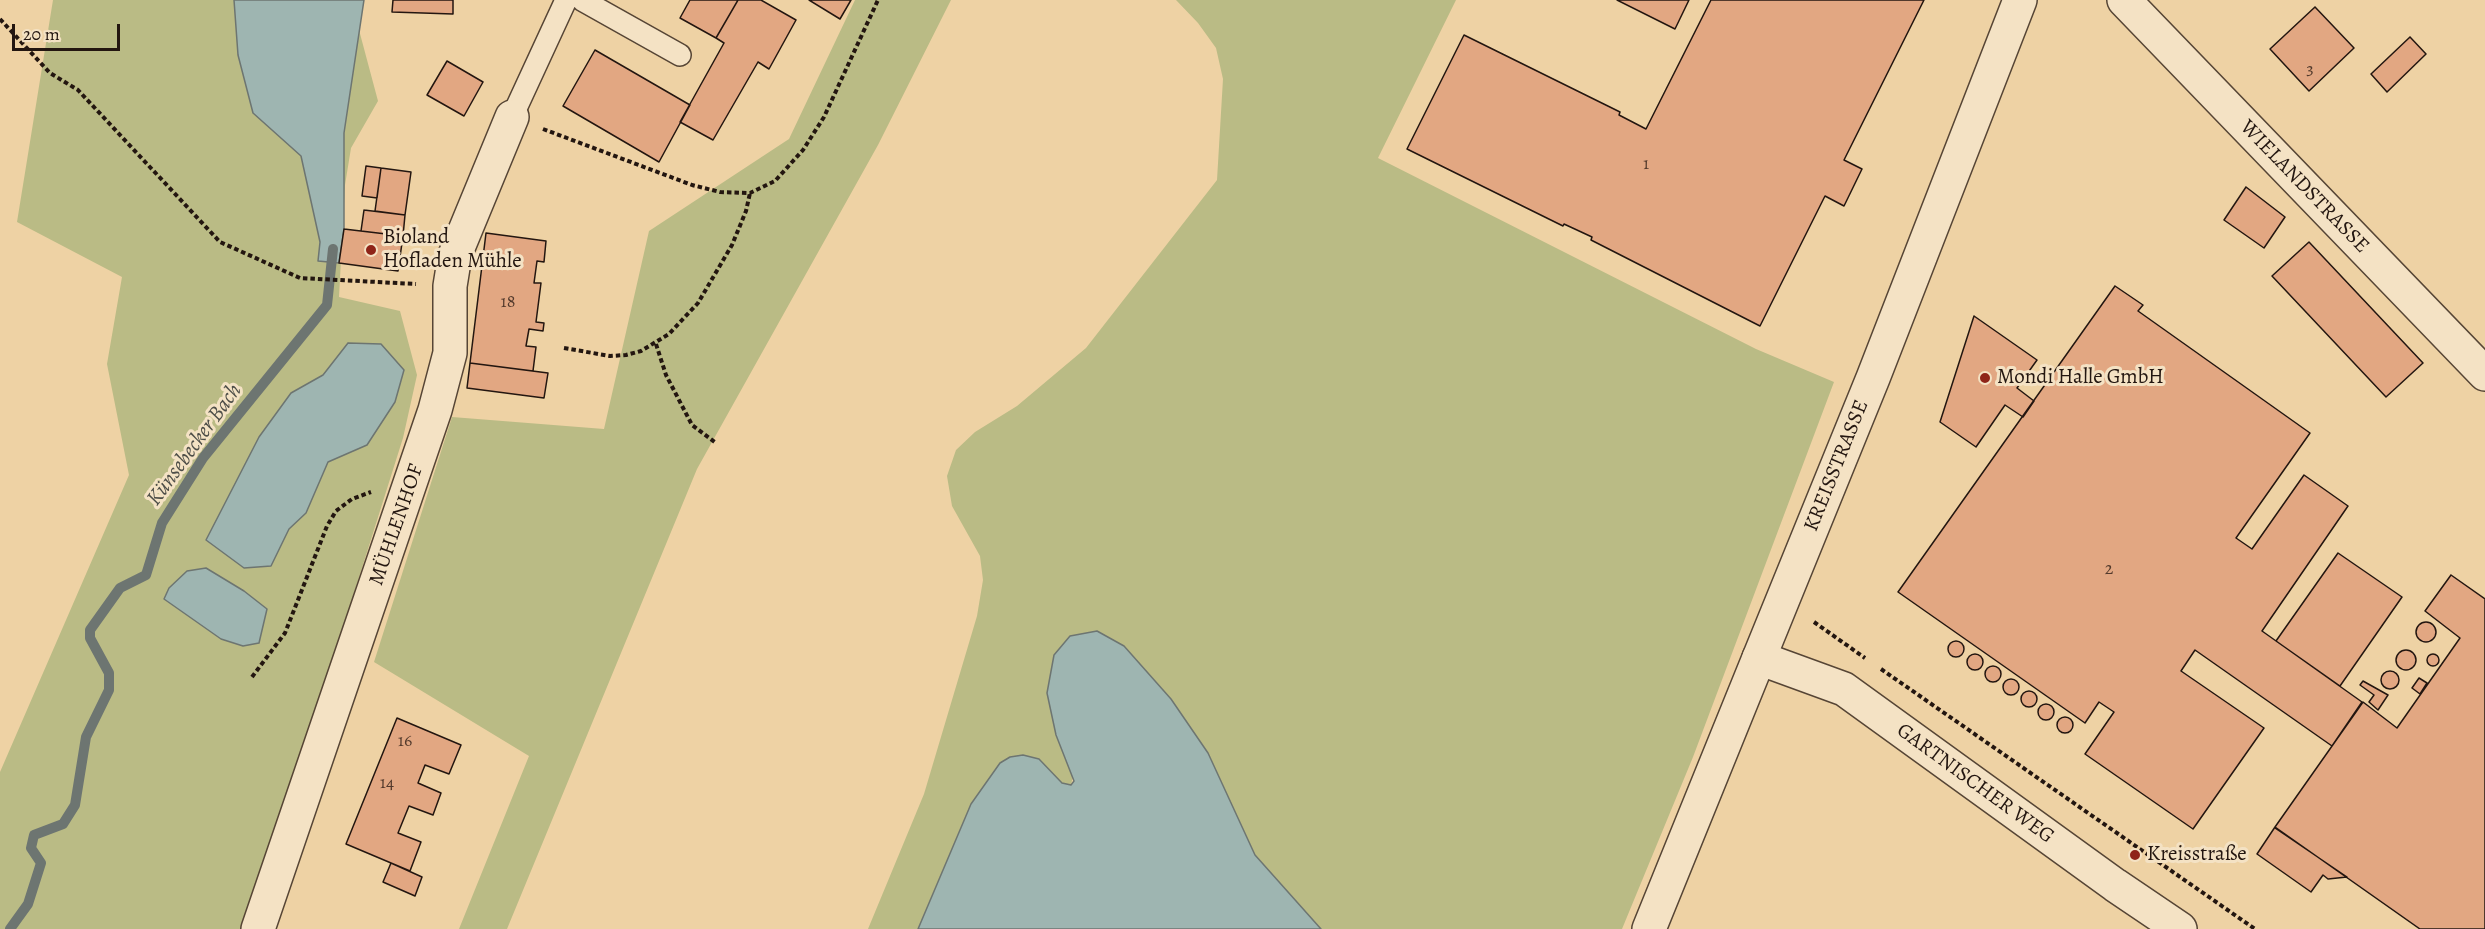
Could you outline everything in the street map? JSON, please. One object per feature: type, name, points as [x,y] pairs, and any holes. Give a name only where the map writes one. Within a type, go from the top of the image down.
[{"type":"street","name":"KREISSTRASSE","points":[[1649,929],[1873,378],[2020,0]]},
{"type":"street","name":"WIELANDSTRASSE","points":[[2124,0],[2485,374]]},
{"type":"street","name":"MÜHLENHOF","points":[[258,929],[407,498],[435,410],[450,353],[450,286],[454,255],[512,117]]},
{"type":"street","name":"GARTNISCHER WEG","points":[[1760,658],[1844,689],[2115,885],[2180,929]]},
{"type":"lane","points":[[512,117],[566,0]]},
{"type":"lane","points":[[582,0],[680,55]]},
{"type":"path","points":[[512,117],[692,185],[720,192],[750,193],[775,181],[803,150],[824,117],[878,0]]},
{"type":"path","points":[[0,19],[50,73],[78,90],[220,242],[300,278],[450,286]]},
{"type":"path","points":[[564,348],[610,356],[626,355],[656,344],[669,334],[698,303],[732,245],[746,211],[750,193]]},
{"type":"path","points":[[656,344],[666,375],[692,425],[716,443]]},
{"type":"path","points":[[252,677],[285,633],[327,526],[336,511],[365,493],[393,493],[407,498]]},
{"type":"path","points":[[1814,622],[2255,929]]},
{"type":"green space","points":[[53,0],[351,0],[378,101],[351,148],[345,185],[339,297],[400,311],[417,375],[403,438],[248,929],[0,929],[0,772],[129,475],[107,364],[122,277],[17,222]]},
{"type":"green space","points":[[855,0],[951,0],[878,145],[697,469],[507,929],[459,929],[529,756],[374,662],[452,417],[604,429],[649,231],[789,139]]},
{"type":"green space","points":[[1176,0],[1456,0],[1378,158],[1756,349],[1834,382],[1693,757],[1622,929],[1321,929],[1255,855],[1208,753],[1171,699],[1124,646],[1054,655],[1047,693],[1056,735],[1073,776],[1071,785],[1062,783],[1039,759],[1023,755],[1010,757],[971,804],[918,929],[868,929],[924,794],[977,616],[983,580],[980,556],[952,506],[947,476],[956,450],[975,432],[1017,406],[1086,348],[1217,180],[1223,79],[1216,48],[1198,23]]},
{"type":"water","points":[[234,0],[364,0],[344,133],[344,229],[339,263],[318,261],[320,242],[301,156],[253,113],[238,55]]},
{"type":"water","points":[[348,343],[381,344],[404,370],[395,402],[367,445],[328,462],[306,513],[289,529],[271,566],[244,568],[206,540],[259,437],[291,393],[323,375]]},
{"type":"water","points":[[206,568],[244,591],[267,609],[259,643],[243,646],[221,639],[164,599],[169,588],[187,571]]},
{"type":"water","points":[[1097,631],[1124,646],[1171,699],[1208,753],[1255,855],[1321,929],[918,929],[971,804],[1000,763],[1010,757],[1023,755],[1039,759],[1062,783],[1071,785],[1074,781],[1056,735],[1047,693],[1054,655],[1070,636]]},
{"type":"building","points":[[393,0],[453,0],[453,14],[392,12]]},
{"type":"building","points":[[690,0],[738,0],[716,38],[680,18]]},
{"type":"building","points":[[738,0],[761,0],[796,20],[769,69],[758,62],[713,140],[680,122],[724,43],[716,38]]},
{"type":"building","points":[[809,0],[851,0],[840,19]]},
{"type":"building","points":[[1617,0],[1689,0],[1675,29]]},
{"type":"building","points":[[1711,0],[1924,0],[1844,160],[1862,169],[1844,206],[1825,196],[1760,326],[1591,240],[1592,237],[1564,224],[1563,226],[1407,149],[1464,35],[1620,112],[1619,115],[1646,129]]},
{"type":"building","points":[[2315,7],[2354,48],[2309,91],[2270,49]]},
{"type":"building","points":[[2410,37],[2426,54],[2387,92],[2371,74]]},
{"type":"building","points":[[595,50],[690,105],[659,162],[563,106]]},
{"type":"building","points":[[447,61],[483,82],[464,116],[427,95]]},
{"type":"building","points":[[366,166],[381,168],[377,198],[362,196]]},
{"type":"building","points":[[381,168],[411,172],[405,215],[375,211]]},
{"type":"building","points":[[2246,187],[2285,217],[2264,248],[2224,220]]},
{"type":"building","points":[[364,210],[405,215],[403,236],[361,231]]},
{"type":"building","points":[[344,229],[403,236],[398,271],[339,263]]},
{"type":"building","points":[[486,233],[546,241],[544,262],[537,261],[534,283],[541,283],[536,322],[544,323],[543,331],[529,329],[526,346],[536,347],[533,371],[470,363]]},
{"type":"building","points":[[2309,242],[2423,363],[2386,397],[2272,276]]},
{"type":"building","points":[[2115,286],[2143,305],[2138,311],[2310,433],[2236,538],[2252,549],[2304,475],[2348,506],[2262,631],[2362,702],[2332,746],[2195,650],[2181,671],[2264,728],[2193,829],[2085,754],[2114,712],[2099,702],[2085,723],[1898,592]]},
{"type":"building","points":[[1974,316],[2037,360],[2017,388],[2034,401],[2023,417],[2005,405],[1976,447],[1940,422]]},
{"type":"building","points":[[470,363],[548,373],[544,398],[467,388]]},
{"type":"building","points":[[2338,553],[2402,597],[2340,686],[2276,641]]},
{"type":"building","points":[[2451,575],[2485,599],[2485,929],[2420,929],[2275,827],[2363,702],[2397,728],[2460,638],[2425,611]]},
{"type":"building","points":[[2422,622],[2430,622],[2436,628],[2436,636],[2430,642],[2422,642],[2416,636],[2416,628]]},
{"type":"building","points":[[1956,641],[1962,643],[1964,649],[1962,655],[1956,657],[1950,655],[1948,649],[1950,643]]},
{"type":"building","points":[[2402,650],[2410,650],[2416,656],[2416,664],[2410,670],[2402,670],[2396,664],[2396,656]]},
{"type":"building","points":[[1975,654],[1981,656],[1983,662],[1981,668],[1975,670],[1969,668],[1967,662],[1969,656]]},
{"type":"building","points":[[2435,654],[2439,660],[2435,666],[2431,666],[2427,658]]},
{"type":"building","points":[[1993,666],[1999,668],[2001,674],[1999,680],[1993,682],[1987,680],[1985,674],[1987,668]]},
{"type":"building","points":[[2386,671],[2394,671],[2399,676],[2397,687],[2386,689],[2381,684],[2381,676]]},
{"type":"building","points":[[2419,678],[2427,683],[2420,694],[2412,688]]},
{"type":"building","points":[[2011,679],[2017,681],[2019,687],[2017,693],[2011,695],[2005,693],[2003,687],[2005,681]]},
{"type":"building","points":[[2363,681],[2388,695],[2378,710],[2369,702],[2374,695],[2360,685]]},
{"type":"building","points":[[2029,691],[2035,693],[2037,699],[2035,705],[2029,707],[2023,705],[2021,699],[2023,693]]},
{"type":"building","points":[[2046,704],[2052,706],[2054,712],[2052,718],[2046,720],[2040,718],[2038,712],[2040,706]]},
{"type":"building","points":[[2065,717],[2071,719],[2073,725],[2071,731],[2065,733],[2059,731],[2057,725],[2059,719]]},
{"type":"building","points":[[397,718],[461,745],[449,774],[425,765],[418,783],[441,793],[433,815],[409,806],[398,833],[421,842],[410,871],[346,844]]},
{"type":"building","points":[[2275,827],[2347,877],[2328,879],[2323,875],[2311,892],[2257,854]]},
{"type":"building","points":[[391,863],[422,877],[415,896],[383,882]]},
{"type":"waterway","name":"Künsebecker Bach","points":[[10,929],[28,904],[41,863],[31,848],[34,835],[63,824],[75,805],[86,737],[109,690],[109,673],[90,638],[90,630],[120,588],[146,575],[162,523],[203,458],[327,305],[333,249]]},
{"type":"place","name":"Bioland Hofladen Mühle","points":[[371,250]]},
{"type":"place","name":"Mondi Halle GmbH","points":[[1985,378]]},
{"type":"place","name":"Kreisstraße","points":[[2135,855]]}]
